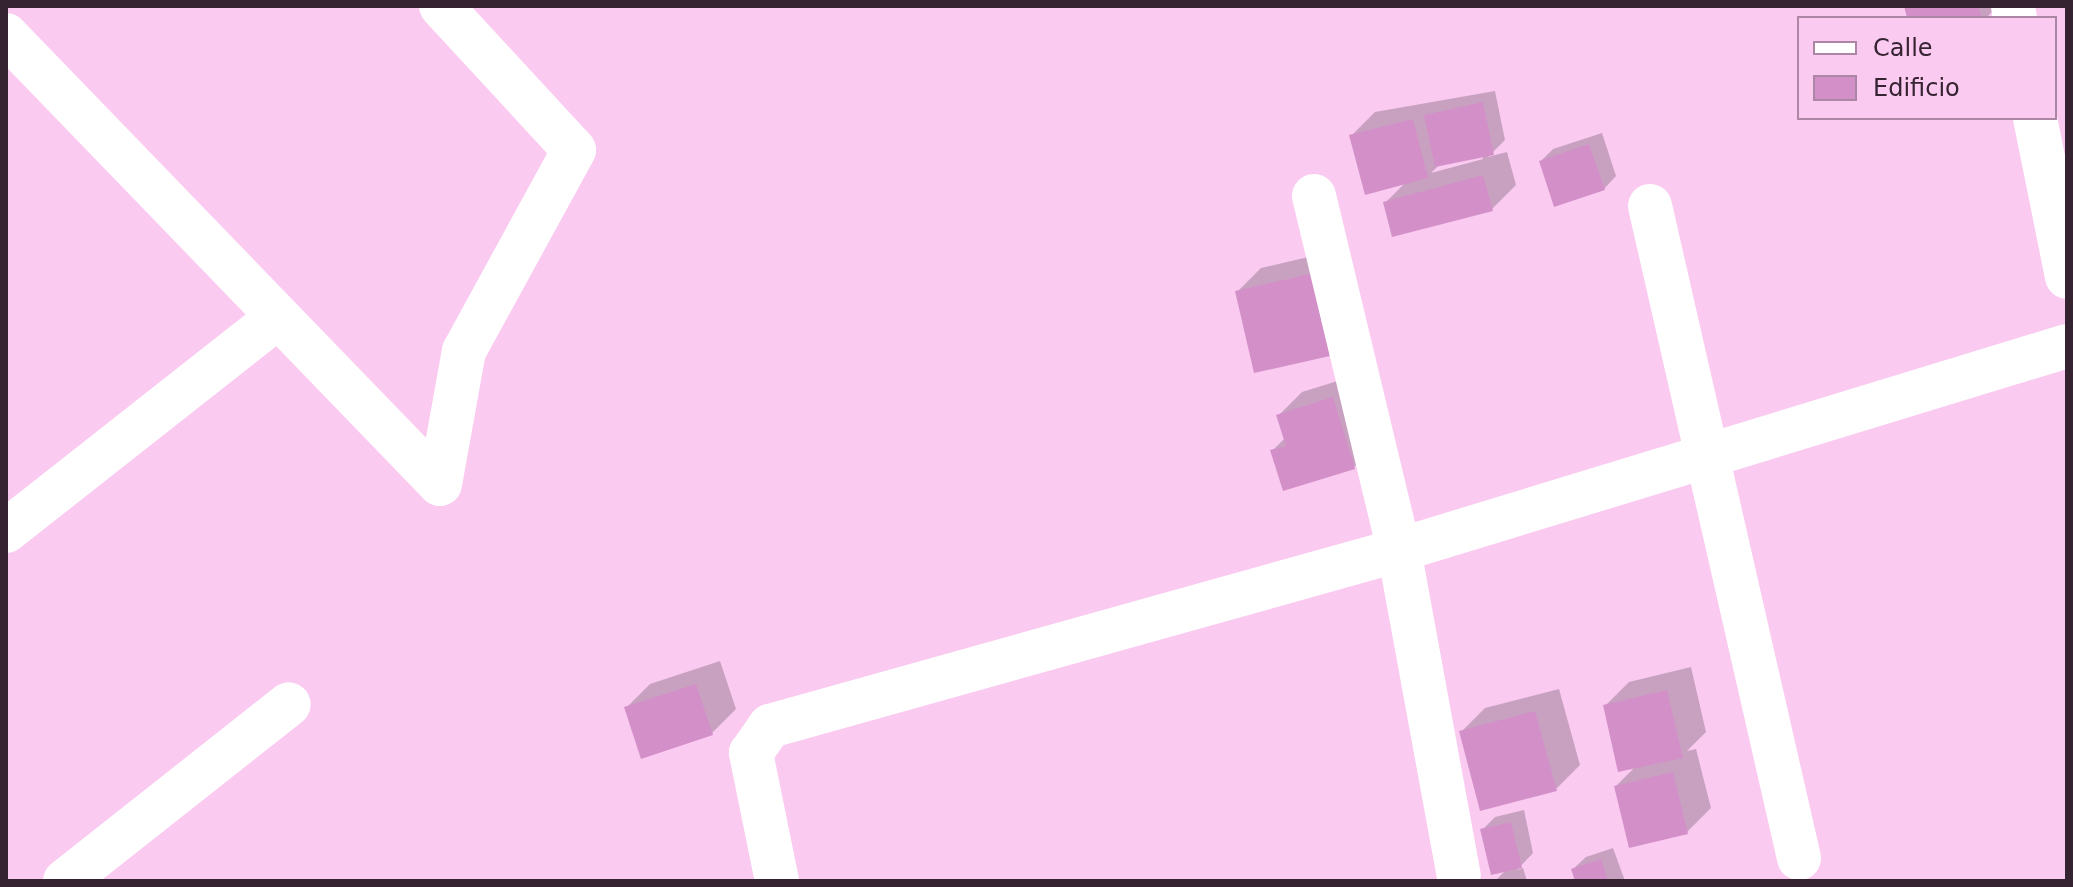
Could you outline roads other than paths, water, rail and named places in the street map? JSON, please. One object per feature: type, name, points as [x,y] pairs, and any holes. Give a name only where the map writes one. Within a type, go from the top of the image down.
[{"type":"street","points":[[6,35],[440,484],[464,351],[574,150],[441,6]]},
{"type":"street","points":[[2035,120],[2067,277]]},
{"type":"street","points":[[1314,196],[1399,550],[1459,876]]},
{"type":"street","points":[[1650,206],[1799,858]]},
{"type":"street","points":[[6,531],[278,317]]},
{"type":"street","points":[[777,881],[751,753],[770,726],[1399,550],[1705,454],[2067,346]]},
{"type":"street","points":[[65,881],[289,704]]}]
